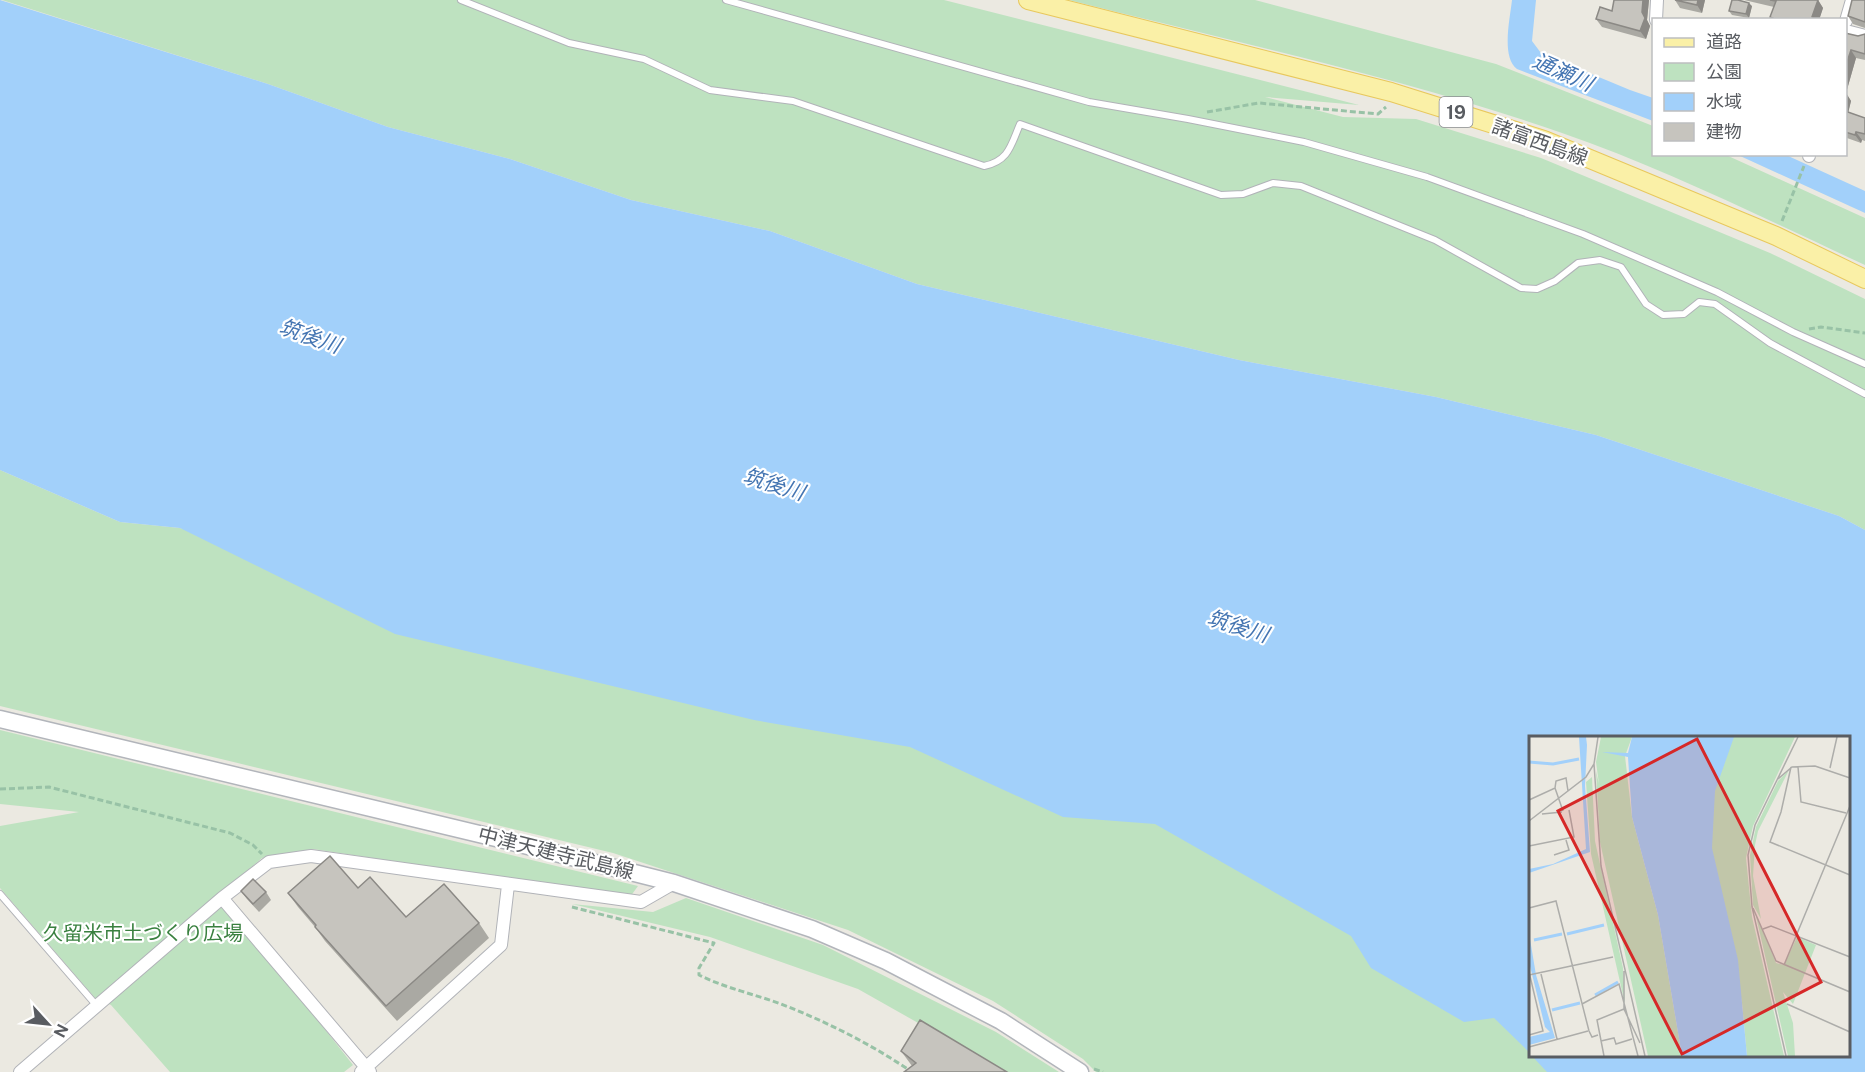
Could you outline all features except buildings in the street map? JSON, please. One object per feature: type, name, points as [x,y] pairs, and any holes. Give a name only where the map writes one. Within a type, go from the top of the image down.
[{"type":"main road","name":"諸富西島線","points":[[1028,0],[1391,92],[1544,140],[1776,236],[1865,279]]},
{"type":"main road","name":"中津天建寺武島線","points":[[0,719],[500,838],[675,883],[812,929],[886,961],[1001,1021],[1080,1072]]},
{"type":"street","points":[[1656,18],[1657,0]]},
{"type":"street","points":[[1846,18],[1852,0]]},
{"type":"street","points":[[1847,32],[1865,36]]},
{"type":"street","points":[[20,1072],[222,898],[269,862],[311,856],[641,902],[675,883]]},
{"type":"street","points":[[222,898],[366,1071],[501,945],[508,885]]},
{"type":"lane","points":[[461,0],[569,43],[644,59],[710,90],[793,101],[984,166],[996,164],[1007,155],[1020,124],[1221,195],[1243,194],[1273,183],[1301,186],[1435,240],[1521,288],[1537,289],[1556,282],[1578,263],[1600,260],[1621,267],[1646,304],[1663,315],[1684,314],[1700,302],[1715,304],[1770,343],[1865,394]]},
{"type":"lane","points":[[726,0],[1089,102],[1304,142],[1427,177],[1583,234],[1717,292],[1793,332],[1865,364]]},
{"type":"lane","points":[[0,894],[97,1006]]},
{"type":"path","points":[[1188,119],[1206,112],[1259,103],[1378,114],[1386,107],[1391,92]]},
{"type":"path","points":[[1776,236],[1809,156]]},
{"type":"path","points":[[1793,332],[1821,327],[1865,333]]},
{"type":"path","points":[[0,789],[49,787],[230,833],[252,845],[269,862]]},
{"type":"path","points":[[567,906],[714,943],[699,968],[699,975],[835,1026],[912,1072]]},
{"type":"green space","points":[[2,0],[944,0],[1359,105],[1265,97],[1343,117],[1416,119],[1541,158],[1770,253],[1865,299],[1865,530],[1839,516],[1596,435],[1436,397],[1239,360],[917,284],[770,231],[631,200],[510,159],[388,127],[268,84]]},
{"type":"green space","points":[[1069,0],[1255,0],[1496,64],[1652,126],[1652,156],[1728,156],[1865,218],[1865,265],[1677,178],[1601,147],[1441,94]]},
{"type":"green space","points":[[0,470],[120,522],[180,528],[1158,778],[1529,1018],[1529,1057],[1573,1057],[1590,1072],[1096,1072],[1083,1059],[993,1001],[848,930],[613,853],[0,706]]},
{"type":"green space","name":"久留米市土づくり広場","points":[[0,730],[638,886],[630,897],[313,849],[262,858],[219,895],[353,1065],[344,1072],[170,1072],[111,1005],[95,998],[0,888],[0,826],[79,812],[0,804]]},
{"type":"green space","points":[[686,898],[823,945],[996,1032],[1059,1072],[1005,1072],[858,989],[710,937],[572,904],[653,912]]},
{"type":"water","name":"筑後川","points":[[0,0],[268,84],[388,127],[510,159],[631,200],[770,231],[917,284],[1239,360],[1436,397],[1596,435],[1839,516],[1865,530],[1865,1072],[1547,1072],[1533,1057],[1850,1057],[1850,736],[1529,736],[1529,1052],[1494,1018],[1464,1022],[1371,968],[1351,936],[1155,824],[1063,817],[910,747],[754,720],[395,634],[180,528],[120,522],[0,470]]},
{"type":"water","name":"通瀬川","points":[[1512,0],[1536,0],[1532,41],[1541,53],[1652,98],[1652,121],[1517,69],[1509,56],[1508,27]]},
{"type":"water","points":[[1740,156],[1788,156],[1865,191],[1865,213]]}]
